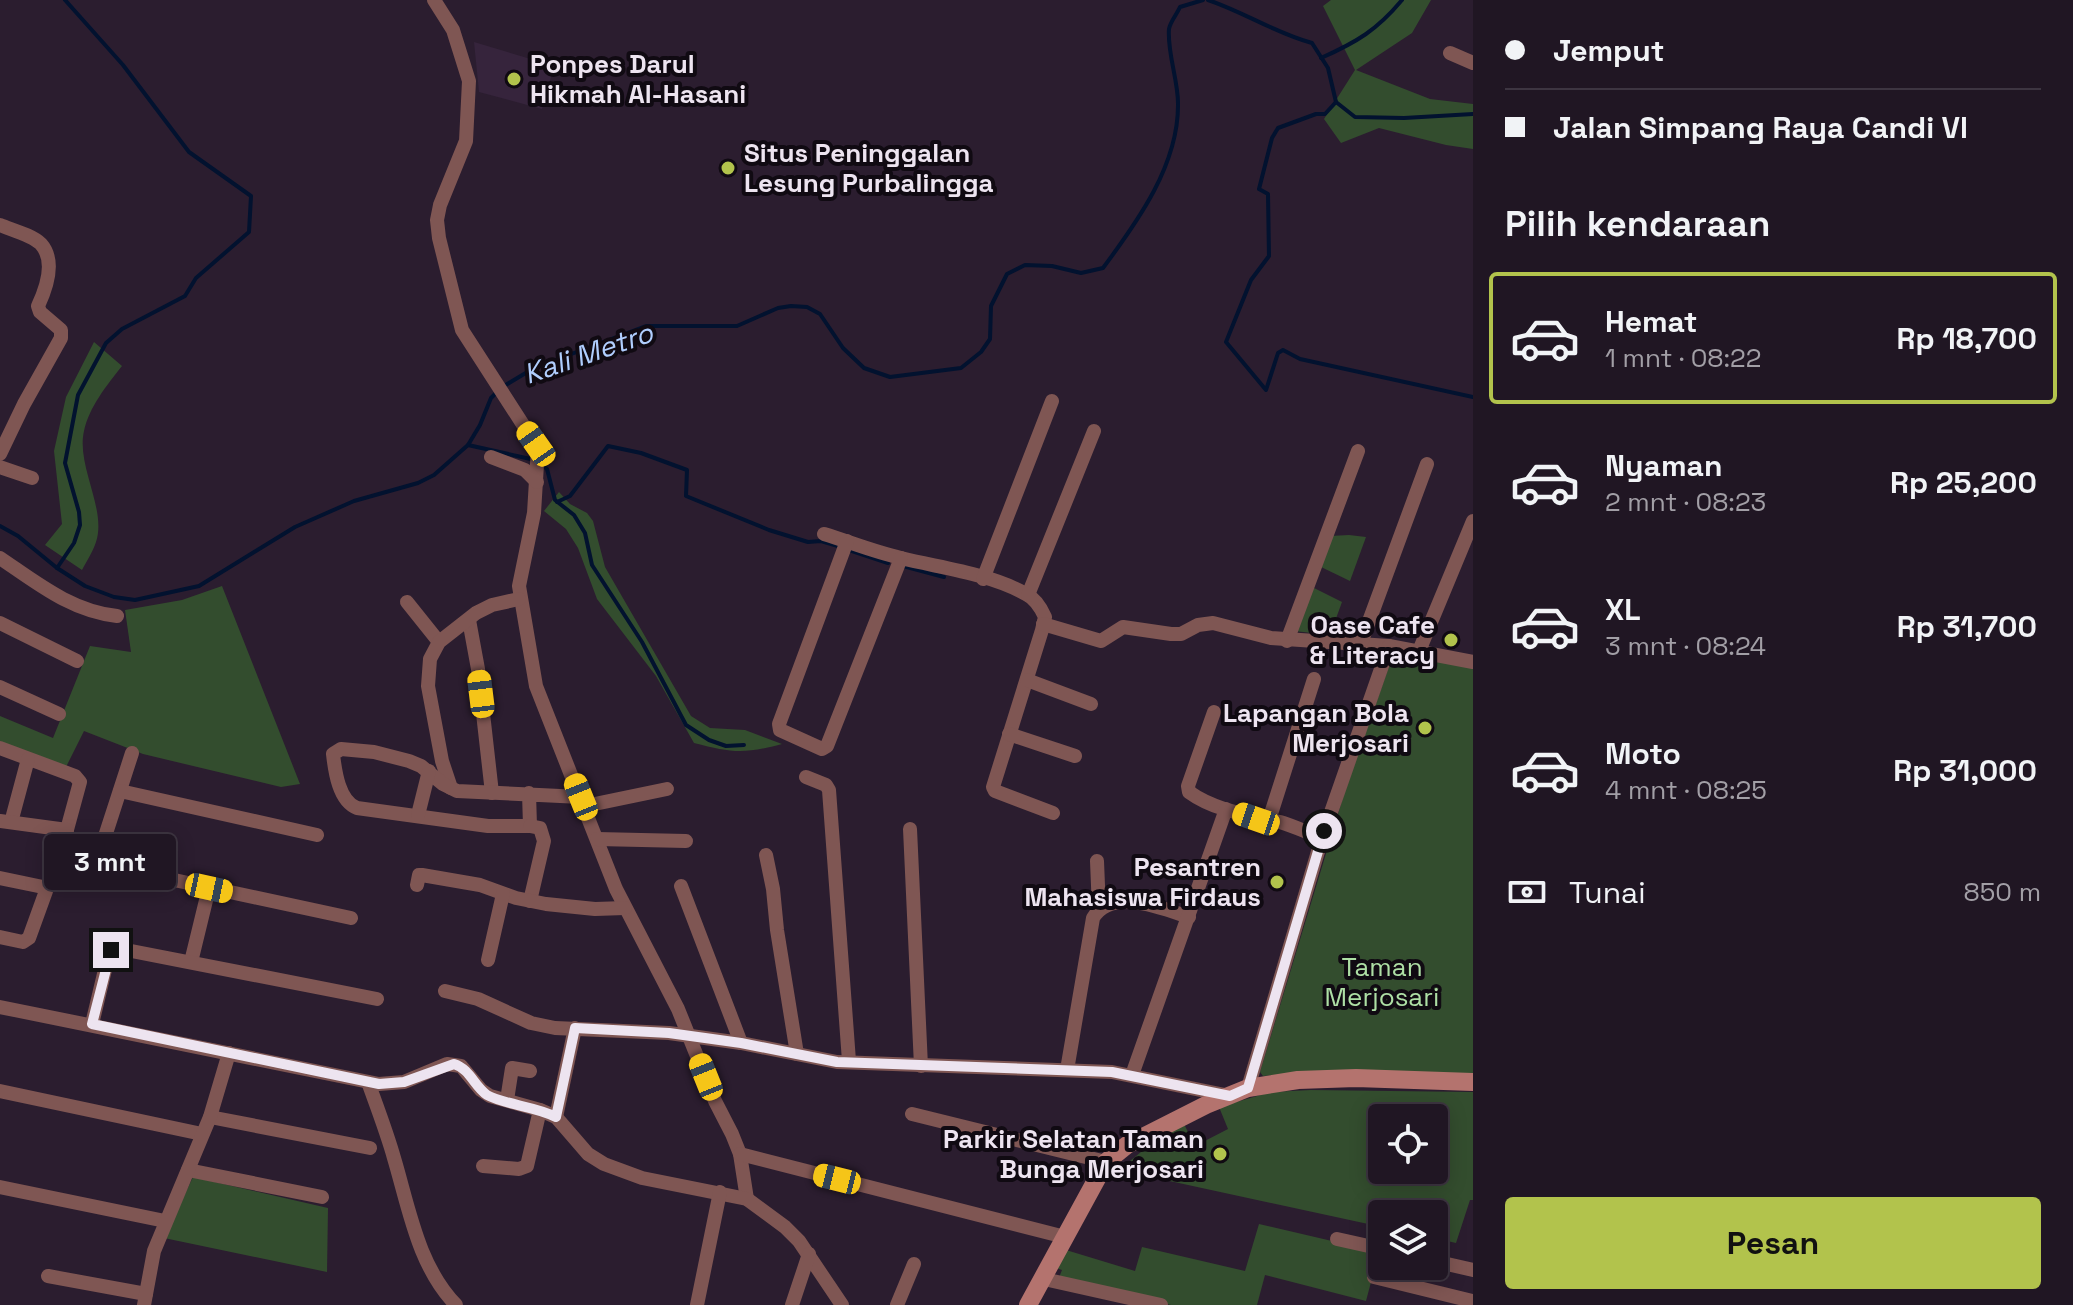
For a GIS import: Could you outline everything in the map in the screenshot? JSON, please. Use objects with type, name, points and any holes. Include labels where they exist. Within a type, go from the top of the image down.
[{"type":"main road","points":[[1028,1305],[1106,1162],[1127,1145],[1248,1088],[1318,1078],[1473,1082]]},
{"type":"street","points":[[434,0],[453,30],[469,81],[466,141],[440,205],[437,220],[439,238],[462,330],[538,451],[533,521],[521,571],[519,599],[536,686],[625,908],[689,1036],[740,1154],[747,1199]]},
{"type":"street","points":[[1450,53],[1473,63]]},
{"type":"street","points":[[0,225],[40,243],[46,253],[47,286],[38,306],[40,312],[61,330],[61,338],[0,454]]},
{"type":"street","points":[[983,579],[1052,401]]},
{"type":"street","points":[[1028,595],[1094,431]]},
{"type":"street","points":[[1287,641],[1358,451]]},
{"type":"street","points":[[491,457],[537,478]]},
{"type":"street","points":[[1361,643],[1427,464]]},
{"type":"street","points":[[0,467],[32,478]]},
{"type":"street","points":[[1419,651],[1473,521]]},
{"type":"street","points":[[824,534],[983,579],[1028,595],[1045,617],[993,789],[1053,813]]},
{"type":"street","points":[[847,541],[779,724],[780,730],[822,749],[827,746],[901,558]]},
{"type":"street","points":[[0,558],[78,607],[96,614],[117,616]]},
{"type":"street","points":[[451,789],[442,761],[427,671],[439,642],[492,605],[519,599]]},
{"type":"street","points":[[407,602],[439,642]]},
{"type":"street","points":[[469,620],[478,669],[492,793]]},
{"type":"street","points":[[0,623],[77,661]]},
{"type":"street","points":[[1043,624],[1097,641],[1123,627],[1171,634],[1213,623],[1287,641],[1361,643],[1388,651],[1419,651],[1472,658]]},
{"type":"street","points":[[1248,1088],[1322,838],[1388,651]]},
{"type":"street","points":[[1269,820],[1314,679]]},
{"type":"street","points":[[1027,680],[1091,704]]},
{"type":"street","points":[[0,687],[59,714]]},
{"type":"street","points":[[1214,712],[1188,786],[1189,792],[1226,809],[1256,819],[1282,822],[1322,838]]},
{"type":"street","points":[[1009,734],[1075,756]]},
{"type":"street","points":[[0,748],[75,776],[80,782],[59,859]]},
{"type":"street","points":[[530,901],[544,841],[540,828],[488,826],[350,805],[340,787],[333,754],[341,749],[374,752],[409,761],[429,771],[451,789],[529,793],[583,801],[667,789]]},
{"type":"street","points":[[132,753],[98,858],[100,864],[351,918]]},
{"type":"street","points":[[28,759],[6,818],[67,830]]},
{"type":"street","points":[[418,815],[429,771]]},
{"type":"street","points":[[806,777],[826,785],[829,790],[849,1061]]},
{"type":"street","points":[[120,791],[317,835]]},
{"type":"street","points":[[529,793],[530,826]]},
{"type":"street","points":[[1132,1075],[1226,809]]},
{"type":"street","points":[[910,829],[921,1066]]},
{"type":"street","points":[[597,839],[686,841]]},
{"type":"street","points":[[766,855],[797,1054]]},
{"type":"street","points":[[1097,861],[1099,910]]},
{"type":"street","points":[[417,885],[419,875],[422,875],[480,885],[530,901],[595,909],[625,908]]},
{"type":"street","points":[[0,878],[43,887],[46,891],[29,938],[23,942],[0,937]]},
{"type":"street","points":[[681,886],[741,1043]]},
{"type":"street","points":[[191,962],[209,888]]},
{"type":"street","points":[[488,960],[503,894]]},
{"type":"street","points":[[1067,1070],[1093,918],[1099,910],[1106,904],[1141,904],[1189,917]]},
{"type":"street","points":[[92,1024],[109,953],[113,948],[121,947],[377,999]]},
{"type":"street","points":[[445,991],[478,999],[541,1026],[630,1029],[849,1061],[1132,1075],[1230,1096]]},
{"type":"street","points":[[0,1007],[368,1082],[393,1084],[454,1064],[461,1066],[490,1096],[556,1117],[580,1146],[604,1164],[662,1183],[747,1199],[785,1227],[809,1254],[842,1305]]},
{"type":"street","points":[[556,1117],[575,1028]]},
{"type":"street","points":[[48,1276],[145,1300],[154,1251],[188,1170],[196,1133],[210,1117],[229,1053]]},
{"type":"street","points":[[507,1100],[512,1068],[530,1071]]},
{"type":"street","points":[[368,1082],[394,1155],[411,1221],[433,1270],[456,1305]]},
{"type":"street","points":[[0,1091],[196,1133]]},
{"type":"street","points":[[483,1166],[519,1169],[527,1166],[540,1110]]},
{"type":"street","points":[[912,1114],[1106,1162]]},
{"type":"street","points":[[210,1117],[370,1148]]},
{"type":"street","points":[[740,1154],[1065,1237]]},
{"type":"street","points":[[188,1170],[322,1197]]},
{"type":"street","points":[[0,1187],[165,1221]]},
{"type":"street","points":[[697,1305],[720,1192]]},
{"type":"street","points":[[1337,1239],[1368,1246]]},
{"type":"street","points":[[793,1301],[809,1254]]},
{"type":"street","points":[[897,1305],[914,1264]]},
{"type":"street","points":[[1448,1264],[1473,1270]]},
{"type":"street","points":[[793,1301],[824,1278]]},
{"type":"street","points":[[1044,1279],[1161,1305]]},
{"type":"street","points":[[1386,1280],[1472,1302]]},
{"type":"shaded area","name":"Ponpes Darul Hikmah Al-Hasani","points":[[474,42],[554,66],[542,109],[479,92]]},
{"type":"green space","points":[[1331,0],[1431,0],[1412,33],[1356,70],[1430,99],[1473,104],[1473,149],[1379,128],[1341,143],[1324,119],[1355,70],[1323,6]]},
{"type":"green space","points":[[94,342],[122,366],[94,405],[84,431],[84,458],[98,516],[98,529],[95,545],[82,570],[45,545],[62,524],[54,451],[66,397]]},
{"type":"green space","points":[[559,492],[593,521],[605,567],[691,716],[710,728],[745,730],[782,744],[738,751],[694,743],[656,676],[597,599],[578,548],[566,529],[544,511]]},
{"type":"green space","points":[[1330,536],[1366,537],[1350,581],[1319,566]]},
{"type":"green space","points":[[222,586],[300,784],[281,787],[143,754],[84,731],[66,767],[0,742],[0,716],[53,738],[90,646],[131,652],[125,610],[182,600]]},
{"type":"green space","points":[[1310,586],[1342,602],[1330,635],[1294,631]]},
{"type":"green space","name":"Taman Merjosari","points":[[1394,652],[1473,667],[1473,1077],[1315,1072],[1263,1076],[1260,1072],[1344,794]]},
{"type":"green space","points":[[1271,1092],[1473,1092],[1473,1200],[1470,1200],[1456,1243],[1448,1241],[1448,1200],[1368,1200],[1368,1224],[1119,1170],[1158,1138],[1184,1124],[1195,1146],[1228,1129],[1219,1107]]},
{"type":"green space","points":[[193,1177],[328,1208],[327,1272],[164,1238]]},
{"type":"green space","points":[[1259,1224],[1368,1249],[1368,1280],[1372,1280],[1366,1301],[1265,1275],[1257,1305],[1171,1305],[1058,1280],[1062,1270],[1056,1268],[1066,1250],[1135,1271],[1142,1247],[1245,1271]]},
{"type":"waterway","points":[[57,568],[74,543],[80,525],[65,463],[78,395],[106,343],[122,329],[185,296],[196,278],[249,232],[251,196],[189,152],[123,65],[65,0]]},
{"type":"waterway","name":"Kali Metro","points":[[504,386],[534,368],[646,326],[737,326],[778,308],[791,306],[807,307],[820,314],[843,348],[864,368],[890,377],[961,368],[981,352],[990,339],[991,306],[1007,274],[1025,265],[1052,266],[1081,273],[1103,268],[1130,231],[1154,191],[1172,148],[1178,94],[1170,47],[1170,26],[1180,7],[1203,0]]},
{"type":"waterway","name":"Kali Metro","points":[[1208,0],[1312,43],[1328,68],[1336,102],[1355,117],[1473,114]]},
{"type":"waterway","points":[[1321,58],[1366,34],[1402,0]]},
{"type":"waterway","points":[[1336,102],[1325,114],[1316,114],[1278,128],[1272,138],[1259,189],[1268,194],[1269,256],[1251,280],[1226,342],[1266,390],[1278,353],[1283,350],[1300,359],[1473,397]]},
{"type":"waterway","name":"Kali Metro","points":[[0,526],[85,586],[114,597],[135,600],[199,586],[295,527],[354,501],[418,483],[434,475],[468,445],[497,392]]},
{"type":"waterway","points":[[468,445],[535,460]]},
{"type":"waterway","points":[[557,502],[570,496],[608,446],[641,453],[687,470],[686,496],[769,530],[808,542],[821,541],[838,546]]},
{"type":"waterway","points":[[542,465],[547,469],[555,500],[574,515],[585,533],[592,565],[642,642],[686,725],[709,740],[726,746],[744,745]]},
{"type":"waterway","points":[[849,550],[888,563]]},
{"type":"waterway","points":[[903,566],[944,577]]},
{"type":"place","name":"Ponpes Darul Hikmah Al-Hasani","points":[[514,79]]},
{"type":"place","name":"Situs Peninggalan Lesung Purbalingga","points":[[728,168]]},
{"type":"place","name":"Oase Cafe & Literacy","points":[[1451,640]]},
{"type":"place","name":"Lapangan Bola Merjosari","points":[[1425,728]]},
{"type":"place","name":"Pesantren Mahasiswa Firdaus","points":[[1277,882]]},
{"type":"place","name":"Parkir Selatan Taman Bunga Merjosari","points":[[1220,1154]]},
{"type":"route","points":[[111,950],[92,1024],[379,1084],[404,1082],[454,1064],[461,1066],[490,1096],[556,1117],[575,1028],[669,1033],[837,1062],[1112,1072],[1230,1096],[1248,1088],[1324,831]]}]
